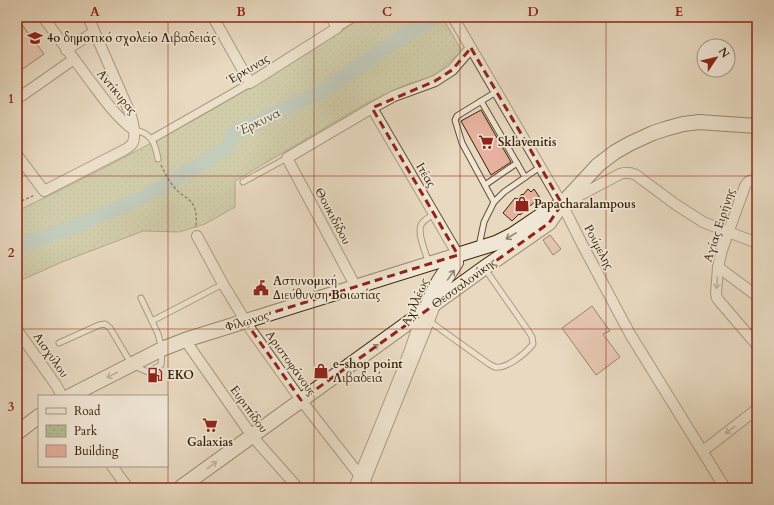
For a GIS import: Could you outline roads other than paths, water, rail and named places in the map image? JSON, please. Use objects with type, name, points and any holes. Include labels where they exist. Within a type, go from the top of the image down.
[{"type":"main road","name":"Θεσσαλονίκης","points":[[180,488],[301,400],[426,317],[436,303],[549,223],[562,204],[598,165],[615,152],[631,143],[665,129],[683,124],[700,122],[757,126]]},
{"type":"main road","name":"Φίλωνος","points":[[72,395],[185,340],[504,240],[543,214],[562,204]]},
{"type":"main road","points":[[17,433],[38,417]]},
{"type":"street","name":"Αντίκυρας","points":[[17,155],[44,191],[126,149],[132,145],[134,138],[134,130],[112,109],[66,50],[43,17]]},
{"type":"street","points":[[88,17],[130,113],[134,130]]},
{"type":"street","points":[[213,17],[250,83]]},
{"type":"street","points":[[331,17],[337,28]]},
{"type":"street","name":"Έρκυνας","points":[[152,139],[250,83],[355,17]]},
{"type":"street","name":"Ρούμελης","points":[[453,17],[562,204],[586,253],[630,334],[724,488]]},
{"type":"street","points":[[66,50],[94,32]]},
{"type":"street","points":[[287,158],[394,96],[435,81],[452,70],[471,48]]},
{"type":"street","points":[[17,98],[74,59]]},
{"type":"street","name":"Ιτέας","points":[[372,108],[458,255]]},
{"type":"street","name":"Θουκιδίδου","points":[[287,158],[356,287]]},
{"type":"street","points":[[562,204],[620,174],[630,172],[703,222],[757,243]]},
{"type":"street","name":"Αγίας Ειρήνης","points":[[757,181],[752,179],[746,183],[722,250],[718,267],[716,294],[717,298],[757,345]]},
{"type":"street","name":"Αριστοφάνους","points":[[197,236],[245,321],[301,400],[364,483]]},
{"type":"street","name":"Αχιλλέως","points":[[436,303],[444,285],[458,263],[458,255]]},
{"type":"street","name":"Αχιλλέως","points":[[354,488],[364,483],[408,355],[426,317],[436,283],[451,261],[458,255]]},
{"type":"street","points":[[718,267],[757,296]]},
{"type":"street","name":"Αισχύλου","points":[[17,330],[56,385],[61,395]]},
{"type":"street","name":"Ευριπίδου","points":[[185,340],[252,436],[295,487]]},
{"type":"street","name":"Αισχύλου","points":[[17,342],[52,388],[60,395]]},
{"type":"street","points":[[702,451],[757,409]]},
{"type":"street","points":[[113,467],[128,488]]},
{"type":"lane","points":[[494,202],[462,142],[455,120],[457,116],[496,92]]},
{"type":"lane","points":[[481,101],[525,177]]},
{"type":"lane","points":[[134,130],[142,132],[152,139],[158,159]]},
{"type":"lane","points":[[243,182],[287,158]]},
{"type":"lane","points":[[485,185],[517,163]]},
{"type":"lane","points":[[479,248],[484,222],[494,202],[504,192],[540,167]]},
{"type":"lane","points":[[429,264],[420,233],[423,222],[434,214]]},
{"type":"lane","points":[[426,317],[489,364],[496,367],[503,367],[509,364],[528,350],[533,344],[529,332],[484,268]]},
{"type":"lane","points":[[152,321],[223,284]]},
{"type":"lane","points":[[141,298],[158,334],[162,350]]},
{"type":"lane","points":[[59,343],[99,325],[105,324],[110,328],[132,365]]},
{"type":"waterway","name":"Έρκυνα","points":[[17,243],[36,240],[73,227],[139,199],[213,157],[227,147],[233,134],[317,94],[433,17]]},
{"type":"place","name":"4ο δημοτικό σχολείο Λιβαδειάς","points":[[35,38]]},
{"type":"place","name":"Sklavenitis","points":[[486,142]]},
{"type":"place","name":"Papacharalampous","points":[[522,204]]},
{"type":"place","name":"Αστυνομική Διεύθυνση Βοιωτίας","points":[[261,288]]},
{"type":"place","name":"e-shop point Λιβαδειά","points":[[321,371]]},
{"type":"place","name":"EKO","points":[[155,375]]},
{"type":"place","name":"Galaxias","points":[[210,425]]}]
